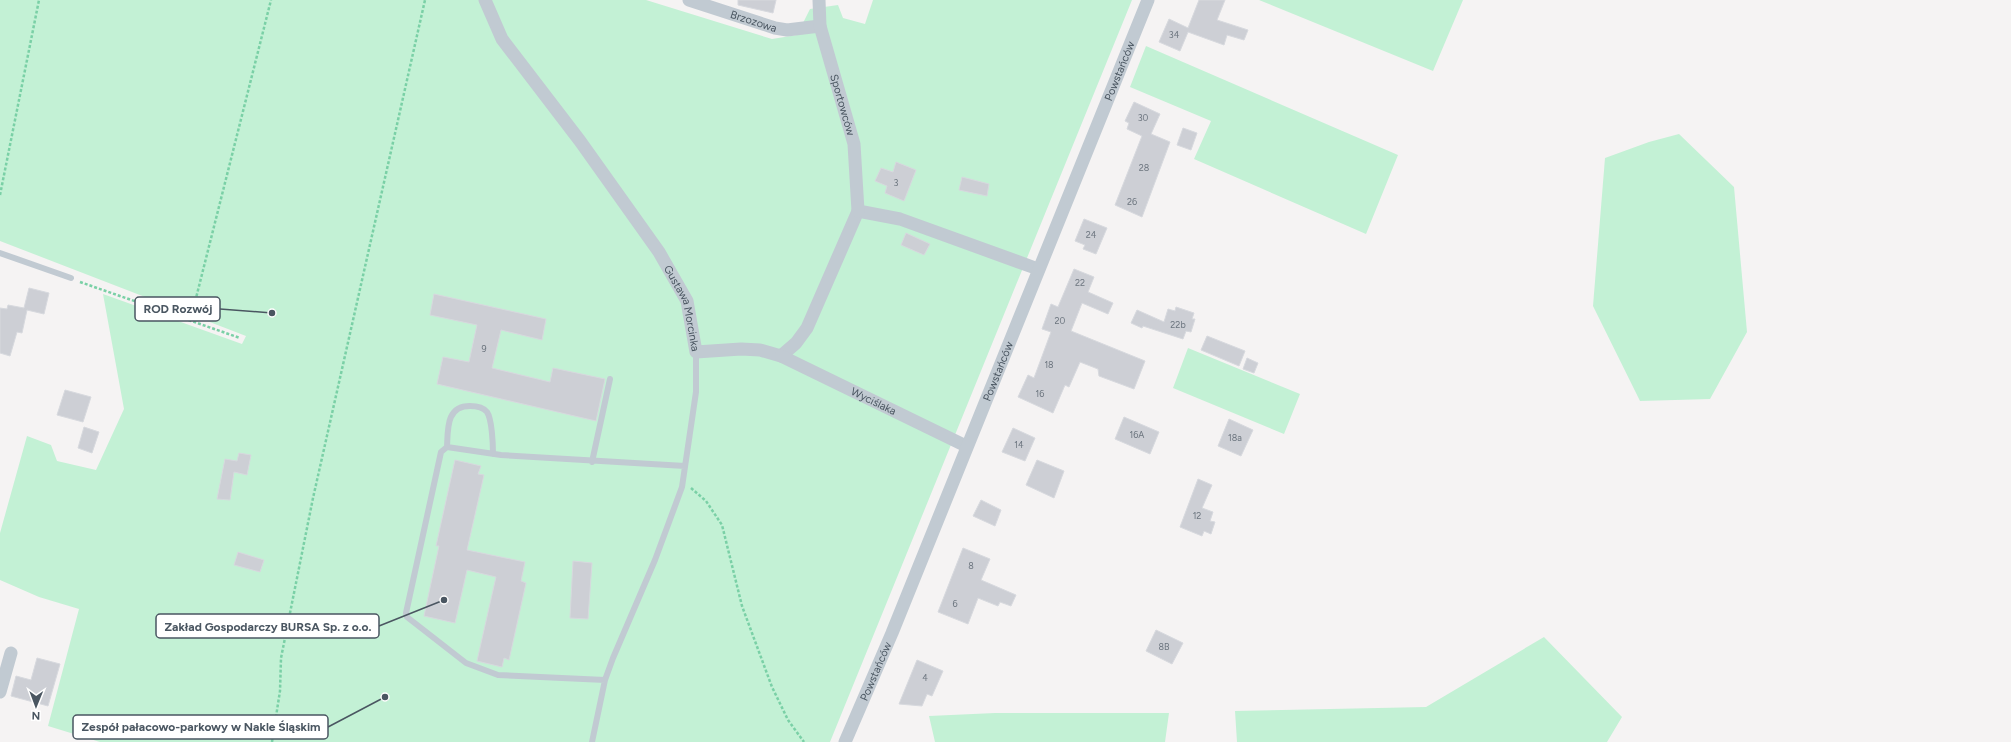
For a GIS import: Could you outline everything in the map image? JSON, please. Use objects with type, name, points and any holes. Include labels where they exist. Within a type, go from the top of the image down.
[{"type":"street","name":"Gustawa Morcinka","points":[[485,0],[502,39],[580,141],[659,252],[687,301],[696,352],[741,349],[760,350],[781,356]]},
{"type":"street","name":"Brzozowa","points":[[689,0],[775,28],[787,30],[820,26]]},
{"type":"street","name":"Sportowców","points":[[819,0],[820,26],[854,144],[858,210]]},
{"type":"street","name":"Powstańców","points":[[845,742],[892,633],[966,446],[1148,0]]},
{"type":"street","points":[[781,356],[796,343],[807,328],[858,210],[900,218],[1038,269]]},
{"type":"street","name":"Wyciślaka","points":[[781,356],[966,446]]},
{"type":"street","points":[[0,692],[11,653]]},
{"type":"lane","points":[[0,253],[70,278]]},
{"type":"lane","points":[[592,742],[606,680],[677,506],[683,480],[696,392],[696,352]]},
{"type":"lane","points":[[592,462],[610,379]]},
{"type":"lane","points":[[493,454],[487,412],[481,407],[475,406],[460,406],[454,410],[451,416],[447,447],[441,452],[436,474],[406,613],[407,617],[466,663],[486,672],[522,676],[606,680]]},
{"type":"lane","points":[[447,447],[493,454],[592,462],[685,466]]},
{"type":"path","points":[[0,194],[39,0]]},
{"type":"path","points":[[194,306],[271,0]]},
{"type":"path","points":[[272,742],[280,692],[281,658],[313,498],[425,0]]},
{"type":"path","points":[[70,278],[240,338]]},
{"type":"path","points":[[683,480],[706,501],[722,526],[742,606],[769,680],[788,720],[804,742]]},
{"type":"green space","points":[[0,0],[646,0],[772,39],[797,35],[810,9],[838,5],[843,18],[865,24],[873,0],[1132,0],[830,742],[100,742],[48,726],[79,609],[39,597],[0,580],[0,533],[27,436],[51,445],[57,461],[96,470],[124,409],[103,294],[242,344],[246,336],[0,241]]},
{"type":"green space","points":[[1259,0],[1463,0],[1433,71]]},
{"type":"green space","points":[[1146,46],[1398,155],[1366,234],[1194,159],[1211,121],[1130,87]]},
{"type":"green space","points":[[1679,134],[1734,187],[1747,332],[1710,399],[1640,401],[1593,306],[1605,158],[1649,142]]},
{"type":"green space","points":[[1188,348],[1300,394],[1284,434],[1173,388]]},
{"type":"green space","points":[[1544,637],[1622,717],[1607,742],[1237,742],[1235,711],[1426,707]]},
{"type":"green space","points":[[995,713],[1169,713],[1165,742],[935,742],[929,716]]},
{"type":"building","points":[[738,0],[776,0],[773,13],[738,5]]},
{"type":"building","points":[[1199,0],[1225,0],[1217,20],[1248,30],[1244,40],[1227,35],[1224,45],[1188,32],[1180,51],[1159,42],[1169,19],[1188,28]]},
{"type":"building","points":[[1134,102],[1160,114],[1151,134],[1170,142],[1142,217],[1115,205],[1142,136],[1127,129],[1129,123],[1125,121]]},
{"type":"building","points":[[1183,128],[1197,133],[1191,150],[1177,145]]},
{"type":"building","points":[[896,162],[916,170],[904,201],[885,193],[887,186],[875,181],[881,168],[893,172]]},
{"type":"building","points":[[962,177],[989,184],[987,196],[959,190]]},
{"type":"building","points":[[1084,219],[1107,228],[1096,254],[1083,249],[1085,245],[1075,241]]},
{"type":"building","points":[[906,233],[930,244],[924,255],[901,245]]},
{"type":"building","points":[[1074,269],[1094,277],[1088,292],[1113,303],[1108,314],[1082,303],[1071,331],[1145,361],[1134,389],[1099,376],[1098,369],[1080,362],[1069,387],[1065,385],[1053,413],[1018,397],[1028,375],[1034,378],[1051,332],[1042,329],[1051,304],[1058,307]]},
{"type":"building","points":[[29,288],[49,293],[44,314],[27,310],[22,333],[17,332],[10,356],[0,353],[0,308],[7,309],[8,305],[24,308]]},
{"type":"building","points":[[434,294],[546,319],[542,340],[501,330],[492,368],[550,382],[553,368],[605,379],[596,421],[437,384],[443,357],[469,362],[477,325],[430,315]]},
{"type":"building","points":[[1176,307],[1194,313],[1192,319],[1195,319],[1191,332],[1186,331],[1183,339],[1143,326],[1142,328],[1131,323],[1137,310],[1164,322],[1168,309],[1175,311]]},
{"type":"building","points":[[1207,336],[1245,351],[1239,366],[1201,350]]},
{"type":"building","points":[[1247,358],[1258,363],[1254,373],[1243,369]]},
{"type":"building","points":[[65,390],[91,397],[83,422],[57,415]]},
{"type":"building","points":[[1124,417],[1159,432],[1150,454],[1115,439]]},
{"type":"building","points":[[1229,419],[1253,430],[1241,456],[1218,446]]},
{"type":"building","points":[[84,427],[99,432],[92,453],[78,448]]},
{"type":"building","points":[[1013,428],[1035,438],[1025,461],[1002,452]]},
{"type":"building","points":[[239,453],[251,455],[247,475],[234,472],[230,500],[217,499],[225,459],[237,461]]},
{"type":"building","points":[[455,460],[481,466],[478,474],[484,475],[467,550],[525,562],[521,581],[526,583],[509,660],[504,658],[502,667],[477,661],[496,577],[467,570],[455,623],[424,616],[439,546],[436,546]]},
{"type":"building","points":[[1037,460],[1064,471],[1054,498],[1026,485]]},
{"type":"building","points":[[1198,479],[1212,485],[1202,508],[1213,512],[1210,521],[1215,522],[1211,534],[1204,531],[1202,536],[1180,527]]},
{"type":"building","points":[[981,500],[1001,510],[995,526],[973,516]]},
{"type":"building","points":[[963,548],[990,559],[981,580],[1016,595],[1011,606],[1000,602],[998,606],[978,598],[968,624],[938,612]]},
{"type":"building","points":[[238,552],[264,560],[260,572],[234,565]]},
{"type":"building","points":[[573,561],[592,563],[588,619],[570,618]]},
{"type":"building","points":[[1156,630],[1183,643],[1172,664],[1146,651]]},
{"type":"building","points":[[37,658],[60,664],[48,706],[11,696],[16,676],[31,680]]},
{"type":"building","points":[[917,660],[943,671],[932,696],[927,694],[922,706],[899,704]]},
{"type":"place","name":"ROD Rozwój","points":[[272,313]]},
{"type":"place","name":"Zakład Gospodarczy BURSA Sp. z o.o.","points":[[444,600]]},
{"type":"place","name":"Zespół pałacowo-parkowy w Nakle Śląskim","points":[[385,697]]}]
